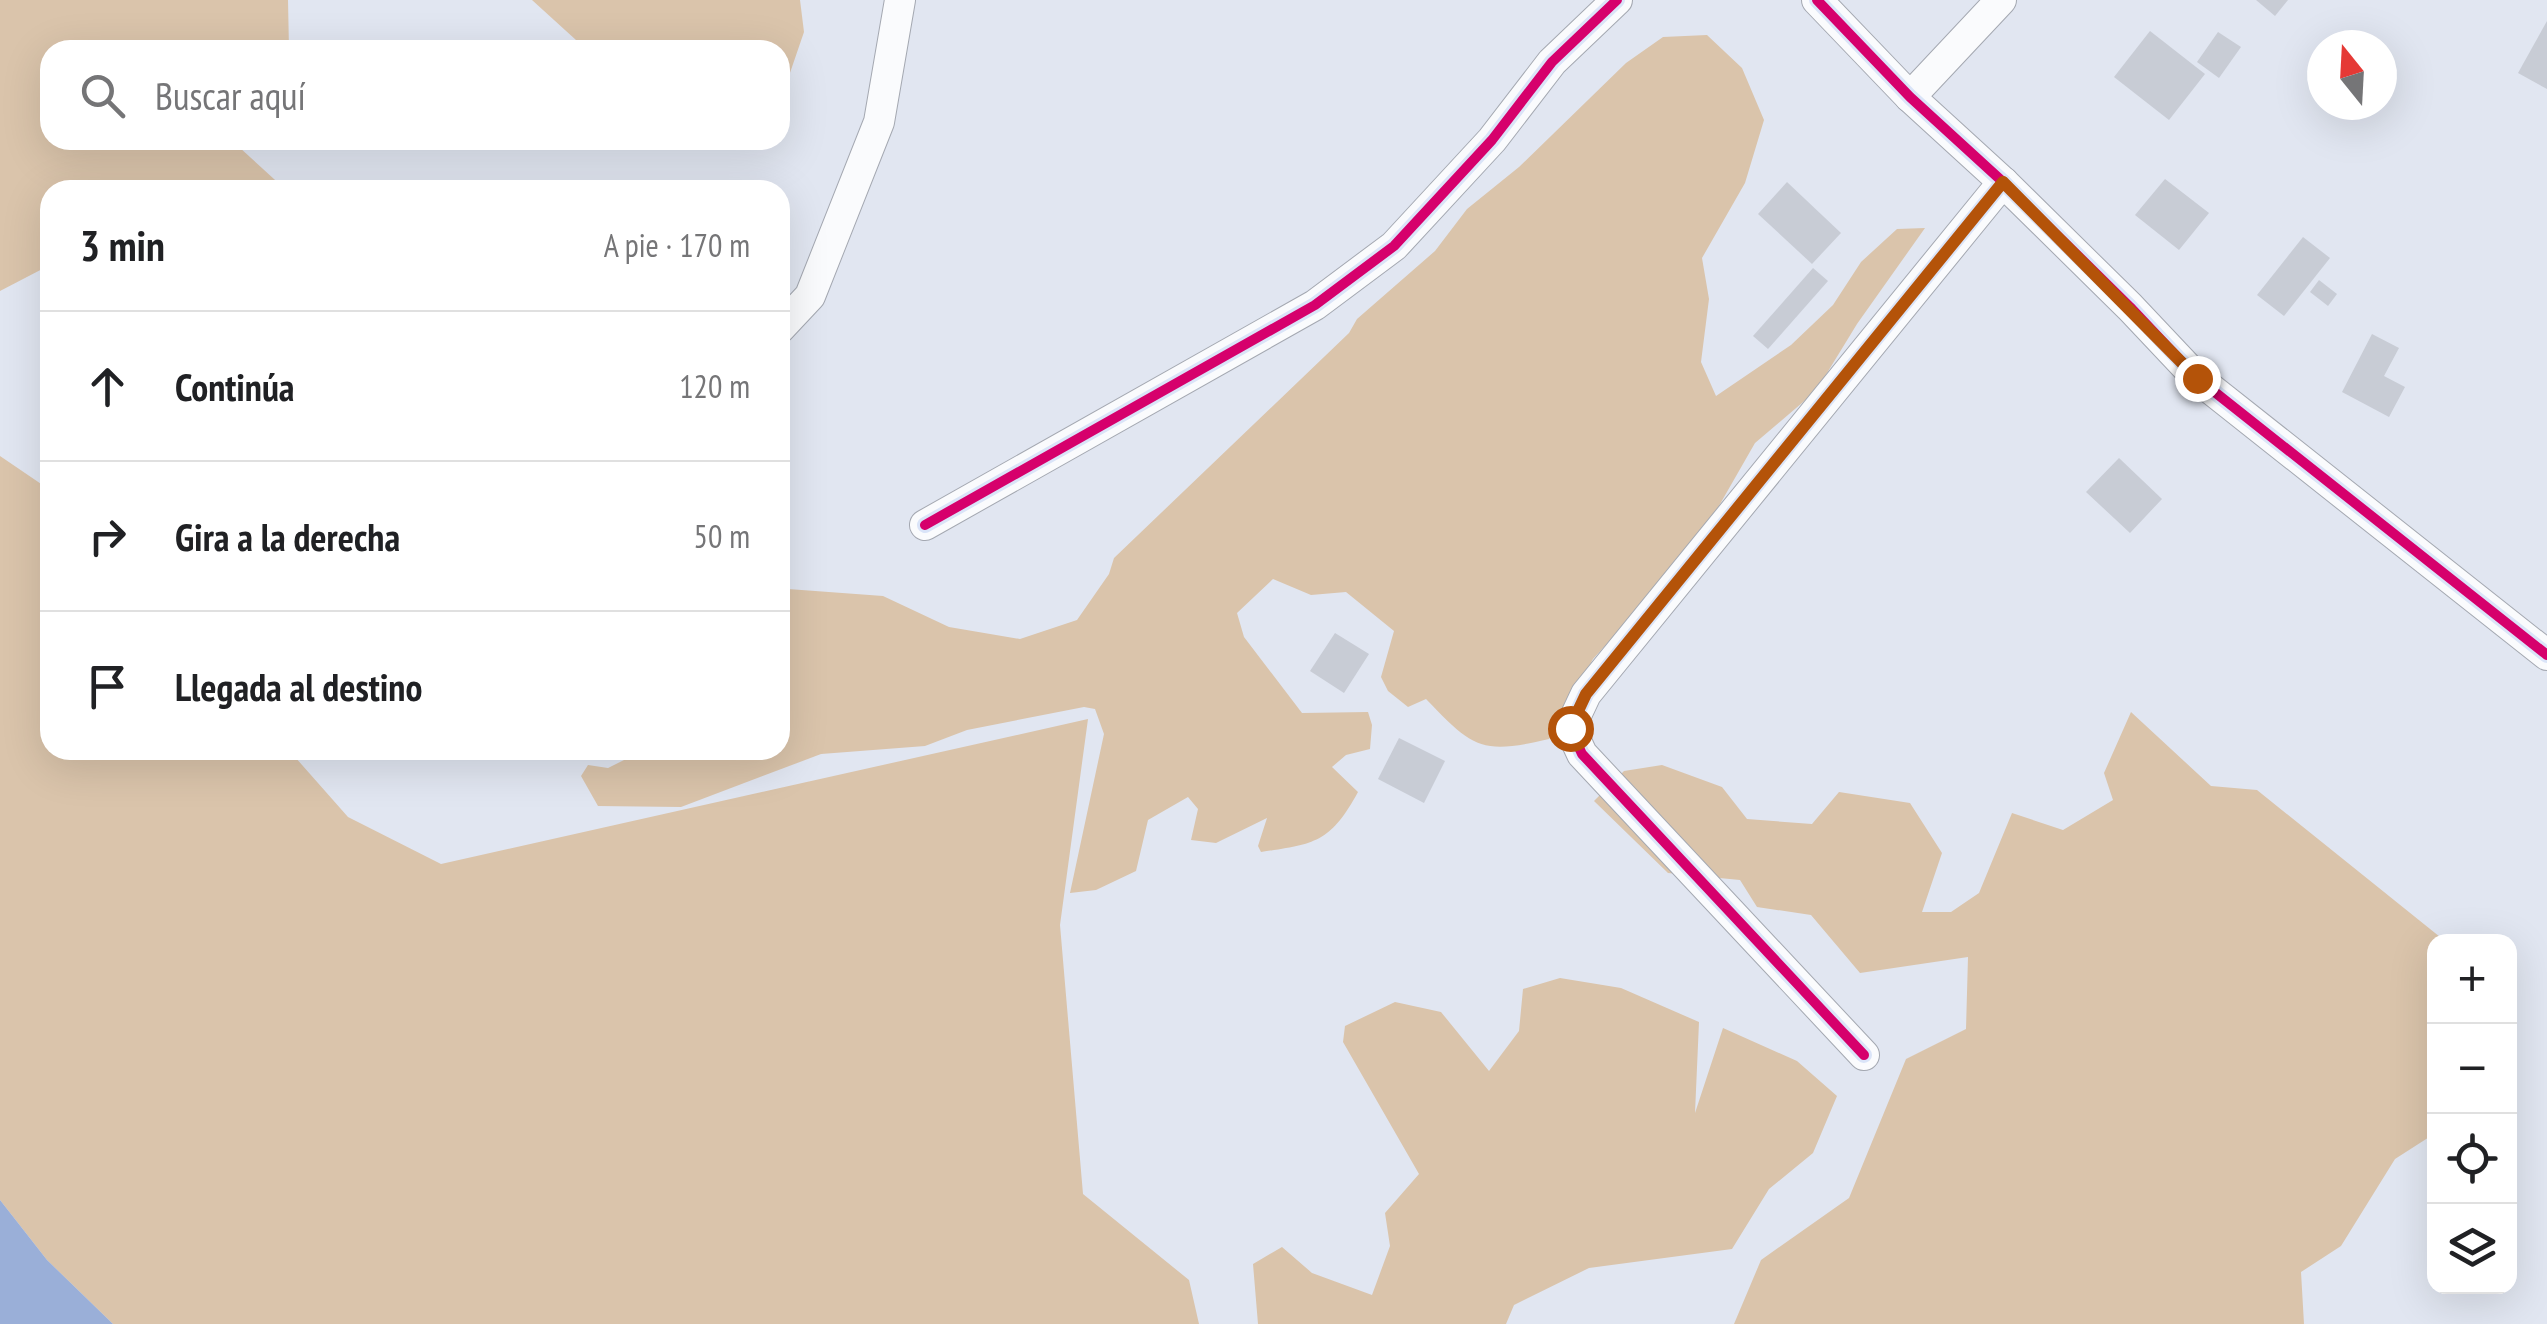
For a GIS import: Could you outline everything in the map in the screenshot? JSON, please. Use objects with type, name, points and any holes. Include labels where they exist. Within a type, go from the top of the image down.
[{"type":"street","points":[[790,317],[810,296],[878,122],[900,0]]},
{"type":"street","points":[[925,525],[1315,305],[1394,246],[1492,140],[1552,62],[1617,0]]},
{"type":"street","points":[[1817,0],[1910,97],[2003,182],[2197,378],[2547,655]]},
{"type":"street","points":[[1910,97],[2001,0]]},
{"type":"street","points":[[1864,1056],[1582,754],[1570,728],[1586,694],[2003,182]]},
{"type":"shaded area","points":[[0,0],[288,0],[289,40],[40,40],[40,150],[242,150],[275,180],[40,180],[40,270],[0,291]]},
{"type":"shaded area","points":[[532,0],[800,0],[804,32],[790,73],[790,40],[576,40]]},
{"type":"shaded area","points":[[1707,35],[1742,68],[1764,120],[1745,183],[1702,258],[1709,299],[1701,362],[1716,396],[1791,345],[1833,305],[1861,262],[1897,229],[1925,228],[1857,324],[1816,391],[1755,443],[1696,546],[1593,659],[1549,739],[1493,746],[1455,728],[1426,699],[1408,707],[1388,691],[1381,677],[1394,631],[1346,592],[1311,595],[1273,579],[1237,613],[1244,637],[1302,713],[1368,712],[1372,725],[1370,749],[1346,755],[1332,767],[1358,792],[1339,822],[1308,843],[1261,852],[1258,846],[1267,818],[1216,843],[1191,840],[1198,809],[1188,797],[1148,820],[1136,871],[1096,890],[1070,893],[1104,734],[1095,709],[1084,707],[967,730],[925,746],[821,754],[681,807],[598,806],[581,776],[588,765],[608,768],[624,760],[790,760],[790,589],[883,596],[949,627],[1020,639],[1077,620],[1109,574],[1114,558],[1349,333],[1357,319],[1435,251],[1467,209],[1519,167],[1626,63],[1663,37]]},
{"type":"shaded area","points":[[0,456],[40,483],[40,760],[298,760],[348,817],[441,864],[1088,719],[1060,925],[1083,1194],[1189,1280],[1199,1324],[113,1324],[47,1260],[0,1200]]},
{"type":"shaded area","points":[[2131,712],[2211,786],[2257,790],[2436,934],[2427,934],[2427,1138],[2395,1159],[2341,1246],[2301,1272],[2304,1324],[1734,1324],[1761,1260],[1849,1198],[1906,1059],[1966,1029],[1968,957],[1860,973],[1811,915],[1757,907],[1740,880],[1668,873],[1594,801],[1624,771],[1662,765],[1722,787],[1747,819],[1812,824],[1839,792],[1910,803],[1942,853],[1922,912],[1951,912],[1979,893],[2012,813],[2063,830],[2113,800],[2104,773]]},
{"type":"shaded area","points":[[1560,978],[1621,988],[1699,1022],[1695,1113],[1723,1028],[1797,1061],[1837,1096],[1813,1153],[1769,1189],[1732,1249],[1589,1268],[1514,1305],[1506,1324],[1258,1324],[1253,1264],[1282,1247],[1312,1273],[1372,1295],[1390,1246],[1385,1213],[1419,1174],[1343,1042],[1345,1026],[1395,1002],[1441,1012],[1489,1071],[1519,1031],[1523,989]]},
{"type":"water","points":[[0,1200],[47,1260],[113,1324],[0,1324]]},
{"type":"building","points":[[2256,0],[2288,0],[2275,16]]},
{"type":"building","points":[[2547,21],[2547,89],[2518,73]]},
{"type":"building","points":[[2150,31],[2205,74],[2169,120],[2114,77]]},
{"type":"building","points":[[2218,32],[2241,47],[2219,78],[2197,62]]},
{"type":"building","points":[[2165,179],[2209,213],[2179,250],[2135,215]]},
{"type":"building","points":[[1787,182],[1841,233],[1812,264],[1758,214]]},
{"type":"building","points":[[2303,237],[2330,258],[2284,316],[2257,295]]},
{"type":"building","points":[[1813,268],[1828,281],[1768,349],[1753,336]]},
{"type":"building","points":[[2319,280],[2337,294],[2328,306],[2310,292]]},
{"type":"building","points":[[2372,334],[2399,348],[2384,376],[2405,387],[2389,417],[2342,392]]},
{"type":"building","points":[[2119,458],[2162,499],[2130,533],[2086,492]]},
{"type":"building","points":[[1335,633],[1369,654],[1344,693],[1310,671]]},
{"type":"building","points":[[1399,738],[1445,761],[1424,803],[1378,779]]},
{"type":"cycle path","points":[[925,525],[1315,305],[1394,246],[1492,140],[1552,62],[1617,0]]},
{"type":"cycle path","points":[[1817,0],[1910,97],[2003,182],[2197,378],[2547,655]]},
{"type":"cycle path","points":[[1864,1055],[1582,754],[1570,728],[1586,694],[2003,182]]},
{"type":"route","points":[[1570,728],[1586,694],[2003,182],[2197,378]]}]
